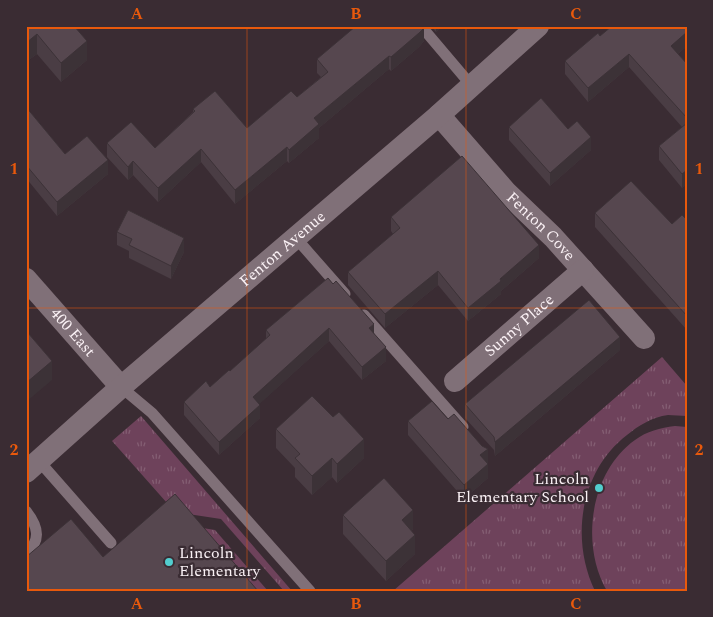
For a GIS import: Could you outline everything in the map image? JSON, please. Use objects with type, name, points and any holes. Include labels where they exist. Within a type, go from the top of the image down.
[{"type":"street","name":"Fenton Avenue","points":[[33,466],[121,387],[439,115],[538,26]]},
{"type":"street","name":"Fenton Cove","points":[[439,115],[506,192],[553,237],[644,338]]},
{"type":"street","name":"Sunny Place","points":[[455,381],[583,270]]},
{"type":"street","name":"400 East","points":[[26,279],[121,387]]},
{"type":"lane","points":[[421,26],[471,85]]},
{"type":"lane","points":[[295,237],[468,434]]},
{"type":"lane","points":[[121,387],[152,413],[310,591]]},
{"type":"lane","points":[[33,466],[111,543]]},
{"type":"lane","points":[[26,511],[38,532],[36,541],[26,554]]},
{"type":"green space","points":[[662,357],[687,386],[687,416],[662,416],[641,425],[611,450],[599,467],[590,486],[584,507],[582,528],[583,550],[587,571],[595,591],[393,591]]},
{"type":"green space","points":[[141,416],[292,591],[284,591],[221,519],[175,512],[112,441]]},
{"type":"green space","points":[[675,426],[687,427],[687,591],[607,591],[599,573],[592,531],[594,510],[599,490],[608,471],[620,454],[635,440],[654,430]]},
{"type":"green space","points":[[184,525],[215,530],[268,591],[239,591]]},
{"type":"building","points":[[26,26],[74,26],[87,41],[61,63],[37,34],[26,43]]},
{"type":"building","points":[[356,26],[423,26],[424,28],[391,57],[389,56],[314,118],[319,124],[289,150],[287,147],[235,190],[201,149],[158,188],[133,161],[128,167],[107,143],[131,122],[155,148],[195,111],[193,109],[215,91],[247,128],[291,91],[297,97],[328,72],[317,59]]},
{"type":"building","points":[[612,26],[687,26],[687,32],[671,46],[687,64],[687,118],[629,54],[588,88],[565,61],[598,33],[600,36]]},
{"type":"building","points":[[541,98],[568,129],[577,121],[591,137],[550,173],[509,127]]},
{"type":"building","points":[[26,107],[65,154],[87,136],[108,160],[57,202],[26,165]]},
{"type":"building","points":[[687,123],[687,170],[682,174],[659,146]]},
{"type":"building","points":[[462,156],[539,245],[500,279],[501,281],[468,308],[438,271],[385,314],[348,272],[400,228],[391,217]]},
{"type":"building","points":[[631,181],[672,224],[682,215],[687,220],[687,316],[595,213]]},
{"type":"building","points":[[128,210],[184,238],[171,266],[129,245],[132,239],[117,232]]},
{"type":"building","points":[[328,278],[333,284],[336,281],[374,324],[369,328],[386,347],[362,367],[329,328],[253,397],[260,405],[219,442],[184,402],[206,381],[210,387],[230,371],[270,335],[266,330]]},
{"type":"building","points":[[589,300],[620,337],[495,442],[494,437],[465,404]]},
{"type":"building","points":[[28,333],[52,361],[26,383],[26,335]]},
{"type":"building","points":[[312,396],[333,417],[339,412],[364,439],[337,464],[332,458],[312,476],[295,458],[300,454],[276,429]]},
{"type":"building","points":[[432,401],[448,419],[454,414],[482,446],[488,449],[480,455],[488,464],[464,485],[408,421]]},
{"type":"building","points":[[384,478],[413,510],[402,520],[415,535],[386,561],[343,515]]},
{"type":"building","points":[[175,494],[258,591],[26,591],[26,557],[71,519],[103,557]]},
{"type":"place","name":"Lincoln Elementary School","points":[[599,488]]},
{"type":"place","name":"Lincoln Elementary","points":[[169,562]]}]
